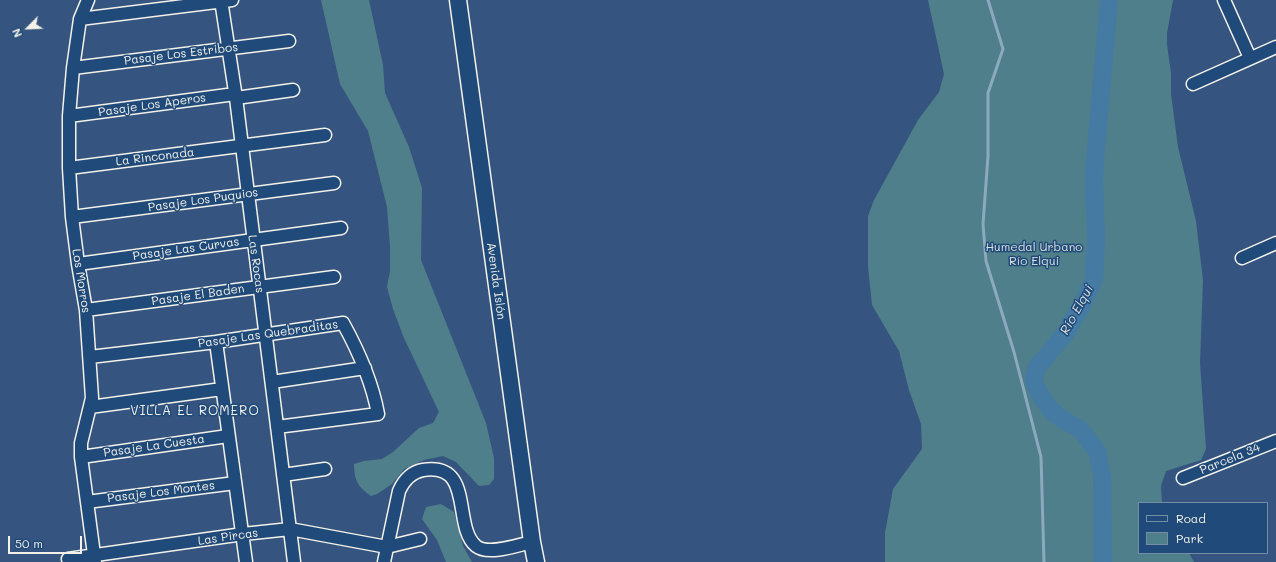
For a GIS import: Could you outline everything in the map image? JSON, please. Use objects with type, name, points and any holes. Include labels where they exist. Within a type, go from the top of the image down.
[{"type":"main road","name":"Avenida Islón","points":[[458,0],[532,542],[536,562]]},
{"type":"street","name":"Los Morros","points":[[88,0],[80,19],[73,68],[69,116],[69,168],[72,217],[86,310],[90,357],[92,398],[81,443],[81,457],[95,559]]},
{"type":"street","points":[[80,19],[225,0]]},
{"type":"street","name":"Las Rocas","points":[[225,0],[228,48],[260,287],[294,562]]},
{"type":"street","points":[[1224,0],[1250,58]]},
{"type":"street","name":"Pasaje Los Estribos","points":[[73,68],[289,41]]},
{"type":"street","points":[[1192,84],[1276,47]]},
{"type":"street","name":"Pasaje Los Aperos","points":[[69,116],[293,90]]},
{"type":"street","name":"La Rinconada","points":[[69,168],[325,135]]},
{"type":"street","name":"Pasaje Los Puquios","points":[[72,217],[334,182]]},
{"type":"street","name":"Pasaje Las Curvas","points":[[78,264],[341,228]]},
{"type":"street","points":[[1242,258],[1276,243]]},
{"type":"street","name":"Pasaje El Baden","points":[[86,310],[334,277]]},
{"type":"street","name":"Pasaje Las Quebraditas","points":[[90,357],[216,342],[343,323],[355,344],[365,368],[378,414],[277,427]]},
{"type":"street","points":[[216,342],[246,562]]},
{"type":"street","points":[[272,382],[365,368]]},
{"type":"street","points":[[90,407],[222,389]]},
{"type":"street","name":"Pasaje La Cuesta","points":[[81,457],[228,436]]},
{"type":"street","name":"Parcela 34","points":[[1183,478],[1276,441]]},
{"type":"street","points":[[283,475],[325,469]]},
{"type":"street","points":[[384,562],[397,498],[404,481],[411,474],[421,470],[430,469],[439,471],[449,475],[455,481],[470,539],[482,550],[490,551],[532,542]]},
{"type":"street","name":"Pasaje Los Montes","points":[[87,502],[235,483]]},
{"type":"street","name":"Las Pircas","points":[[68,559],[95,559],[243,534],[290,529],[387,547]]},
{"type":"street","points":[[387,547],[420,539]]},
{"type":"green space","points":[[321,0],[369,0],[383,65],[385,93],[409,147],[422,188],[421,260],[486,423],[494,458],[494,479],[489,485],[479,486],[456,462],[443,456],[424,460],[404,469],[392,484],[377,494],[371,496],[360,486],[356,479],[354,464],[382,459],[393,452],[419,428],[433,423],[439,412],[404,338],[393,309],[387,287],[390,271],[390,246],[387,207],[368,131],[340,84]]},
{"type":"green space","name":"Humedal Urbano Río Elqui","points":[[928,0],[1173,0],[1167,33],[1171,73],[1171,94],[1178,147],[1196,221],[1203,280],[1200,363],[1206,449],[1201,460],[1166,471],[1161,486],[1162,502],[1138,502],[1138,554],[1190,554],[1194,562],[885,562],[885,533],[893,489],[922,449],[921,424],[909,390],[899,351],[872,305],[868,267],[868,216],[874,200],[918,120],[939,92],[944,74]]},
{"type":"green space","points":[[441,504],[454,512],[463,546],[472,562],[446,562],[437,540],[422,519],[426,507]]},
{"type":"waterway","points":[[988,0],[1003,49],[988,93],[988,156],[983,224],[986,261],[1014,352],[1041,457],[1044,562]]},
{"type":"waterway","name":"Río Elqui","points":[[1103,562],[1102,475],[1097,451],[1080,429],[1062,419],[1051,410],[1035,385],[1034,378],[1036,369],[1067,331],[1083,303],[1094,279],[1096,239],[1094,181],[1095,160],[1109,0]]},
{"type":"district","name":"VILLA EL ROMERO","points":[[195,411]]}]
